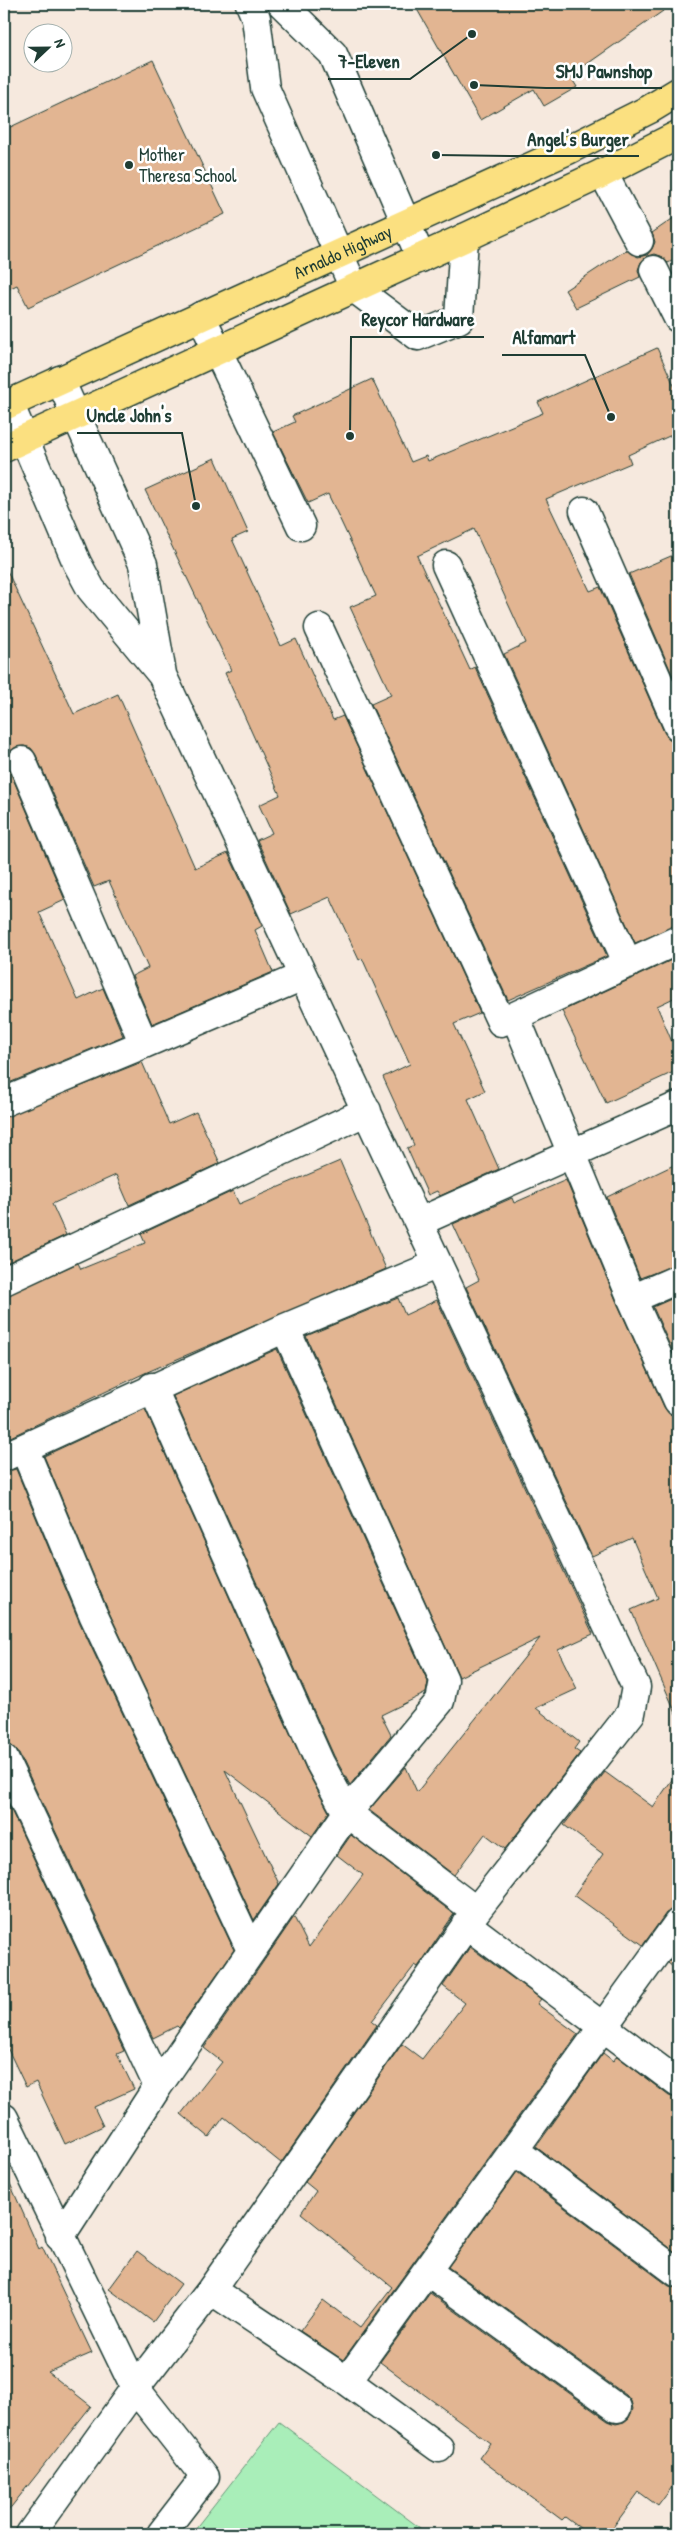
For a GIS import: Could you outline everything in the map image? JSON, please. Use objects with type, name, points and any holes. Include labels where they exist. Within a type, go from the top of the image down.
[{"type":"main road","name":"Arnaldo Highway","points":[[6,404],[568,150],[650,109],[678,92]]},
{"type":"main road","points":[[13,444],[422,258],[604,173],[678,135]]},
{"type":"street","points":[[250,4],[256,18],[264,88],[354,288],[418,336],[459,318],[464,238]]},
{"type":"street","points":[[282,4],[333,54],[422,258]]},
{"type":"street","points":[[604,173],[639,241]]},
{"type":"street","points":[[654,270],[678,318]]},
{"type":"street","points":[[201,316],[216,352],[301,526]]},
{"type":"street","points":[[60,380],[143,564],[162,675]]},
{"type":"street","points":[[6,404],[13,444],[91,589],[162,675],[636,1687],[632,1713],[471,1917],[211,2290],[135,2388],[42,2530]]},
{"type":"street","points":[[584,510],[678,726]]},
{"type":"street","points":[[446,565],[628,964]]},
{"type":"street","points":[[319,628],[502,1022],[678,940]]},
{"type":"street","points":[[22,760],[144,1044]]},
{"type":"street","points":[[4,1102],[304,976]]},
{"type":"street","points":[[515,1016],[632,1299],[678,1402]]},
{"type":"street","points":[[419,1222],[678,1106]]},
{"type":"street","points":[[4,1281],[367,1111]]},
{"type":"street","points":[[250,1950],[93,1614],[14,1452],[152,1387],[285,1328],[438,1264]]},
{"type":"street","points":[[632,1299],[678,1279]]},
{"type":"street","points":[[60,2237],[158,2086],[250,1950],[347,1814],[440,1701],[444,1680],[285,1328]]},
{"type":"street","points":[[152,1387],[320,1763],[347,1814],[604,2028],[678,2083]]},
{"type":"street","points":[[4,1760],[76,1916],[158,2086]]},
{"type":"street","points":[[347,2381],[604,2028],[678,1923]]},
{"type":"street","points":[[4,2118],[11,2155],[60,2237],[135,2388],[205,2477],[161,2534]]},
{"type":"street","points":[[514,2150],[678,2273]]},
{"type":"street","points":[[427,2271],[617,2408]]},
{"type":"street","points":[[211,2290],[347,2381],[439,2448]]},
{"type":"green space","points":[[279,2422],[428,2534],[191,2534]]},
{"type":"building","points":[[414,4],[673,4],[570,76],[577,87],[544,106],[534,89],[480,120]]},
{"type":"building","name":"Mother Theresa School","points":[[153,60],[225,214],[28,307],[17,285],[4,291],[4,130]]},
{"type":"building","points":[[678,215],[678,258],[668,263],[662,257],[654,254],[647,256],[641,262],[638,270],[640,277],[576,308],[565,290],[626,250],[638,257],[647,255],[655,242],[652,233]]},
{"type":"building","points":[[657,348],[678,394],[678,432],[628,455],[631,463],[546,499],[590,591],[600,587],[664,732],[669,739],[678,741],[678,925],[635,943],[504,654],[526,643],[474,529],[417,556],[470,670],[475,667],[607,956],[508,1000],[371,704],[391,695],[350,607],[376,596],[328,494],[308,503],[273,432],[295,422],[292,416],[372,379],[411,462],[426,456],[428,461],[543,413],[538,402]]},
{"type":"building","points":[[215,458],[248,532],[232,539],[281,646],[296,639],[333,720],[343,716],[480,1013],[454,1024],[485,1091],[468,1099],[499,1169],[440,1196],[437,1191],[428,1195],[407,1148],[414,1145],[383,1077],[410,1064],[362,958],[359,960],[330,897],[291,914],[257,840],[272,833],[259,805],[280,795],[225,673],[231,670],[145,490]]},
{"type":"building","points":[[678,553],[678,688],[629,574]]},
{"type":"building","points":[[4,564],[74,714],[118,694],[195,868],[228,853],[262,926],[255,930],[273,972],[152,1024],[132,976],[148,968],[109,881],[94,887],[36,755],[31,748],[24,746],[16,747],[9,752],[6,760],[8,767],[65,900],[39,912],[78,1000],[103,988],[123,1036],[4,1085]]},
{"type":"building","points":[[678,957],[678,996],[657,1006],[678,1056],[678,1070],[606,1103],[562,1011]]},
{"type":"building","points":[[142,1062],[169,1124],[196,1112],[220,1163],[129,1205],[116,1175],[52,1204],[66,1235],[4,1264],[4,1117]]},
{"type":"building","points":[[340,1161],[386,1269],[145,1373],[4,1440],[4,1296],[78,1263],[81,1269],[145,1243],[141,1234],[233,1191],[239,1204]]},
{"type":"building","points":[[678,1163],[678,1264],[640,1278],[607,1197]]},
{"type":"building","points":[[566,1180],[618,1305],[664,1407],[669,1414],[678,1416],[678,1718],[631,1610],[658,1598],[632,1538],[592,1556],[466,1287],[479,1280],[453,1224],[512,1198],[514,1203]]},
{"type":"building","points":[[678,1296],[678,1364],[653,1307]]},
{"type":"building","points":[[398,1298],[405,1315],[437,1300],[593,1634],[558,1650],[577,1689],[536,1708],[579,1742],[574,1749],[580,1753],[505,1849],[485,1834],[454,1875],[369,1810],[406,1767],[417,1792],[540,1638],[459,1677],[306,1336]]},
{"type":"building","points":[[277,1349],[428,1682],[426,1693],[381,1715],[391,1735],[350,1785],[334,1756],[173,1396]]},
{"type":"building","points":[[145,1409],[306,1769],[329,1812],[312,1836],[225,1770],[279,1884],[254,1920],[107,1608],[44,1456]]},
{"type":"building","points":[[16,1469],[79,1621],[234,1950],[179,2028],[177,2026],[153,2038],[18,1752],[12,1746],[4,1744],[4,1472]]},
{"type":"building","points":[[678,1771],[678,1908],[666,1913],[643,1945],[574,1895],[603,1854],[564,1825],[605,1772],[653,1807]]},
{"type":"building","points":[[4,1795],[124,2051],[117,2054],[134,2089],[94,2107],[103,2126],[65,2144],[36,2082],[26,2087],[4,2041]]},
{"type":"building","points":[[351,1835],[454,1914],[418,1967],[415,1965],[372,2021],[377,2025],[281,2163],[224,2117],[209,2137],[181,2114],[222,2062],[204,2048],[294,1917],[309,1947],[363,1875],[337,1855]]},
{"type":"building","points":[[470,1947],[541,1999],[537,2004],[578,2034],[343,2360],[300,2331],[323,2300],[360,2328],[392,2287],[301,2213],[316,2191],[305,2182],[402,2044],[422,2059],[465,2003],[443,1986]]},
{"type":"building","points":[[678,1949],[678,1971],[668,1963]]},
{"type":"building","points":[[603,2053],[613,2061],[617,2056],[669,2096],[678,2098],[678,2254],[536,2147]]},
{"type":"building","points":[[4,2170],[39,2249],[42,2247],[92,2353],[48,2372],[91,2406],[4,2516]]},
{"type":"building","points":[[517,2172],[669,2286],[678,2288],[678,2479],[658,2506],[639,2492],[608,2534],[588,2534],[565,2517],[562,2520],[479,2458],[490,2443],[380,2362],[430,2293],[608,2421],[616,2424],[624,2422],[629,2418],[633,2409],[631,2401],[626,2395],[448,2267]]},
{"type":"building","points":[[137,2251],[181,2284],[153,2322],[109,2289]]},
{"type":"place","name":"7-Eleven","points":[[472,34]]},
{"type":"place","name":"SMJ Pawnshop","points":[[474,85]]},
{"type":"place","name":"Angel's Burger","points":[[436,155]]},
{"type":"place","name":"Mother Theresa School","points":[[129,165]]},
{"type":"place","name":"Alfamart","points":[[611,417]]},
{"type":"place","name":"Reycor Hardware","points":[[350,436]]},
{"type":"place","name":"Uncle John's","points":[[196,506]]}]
